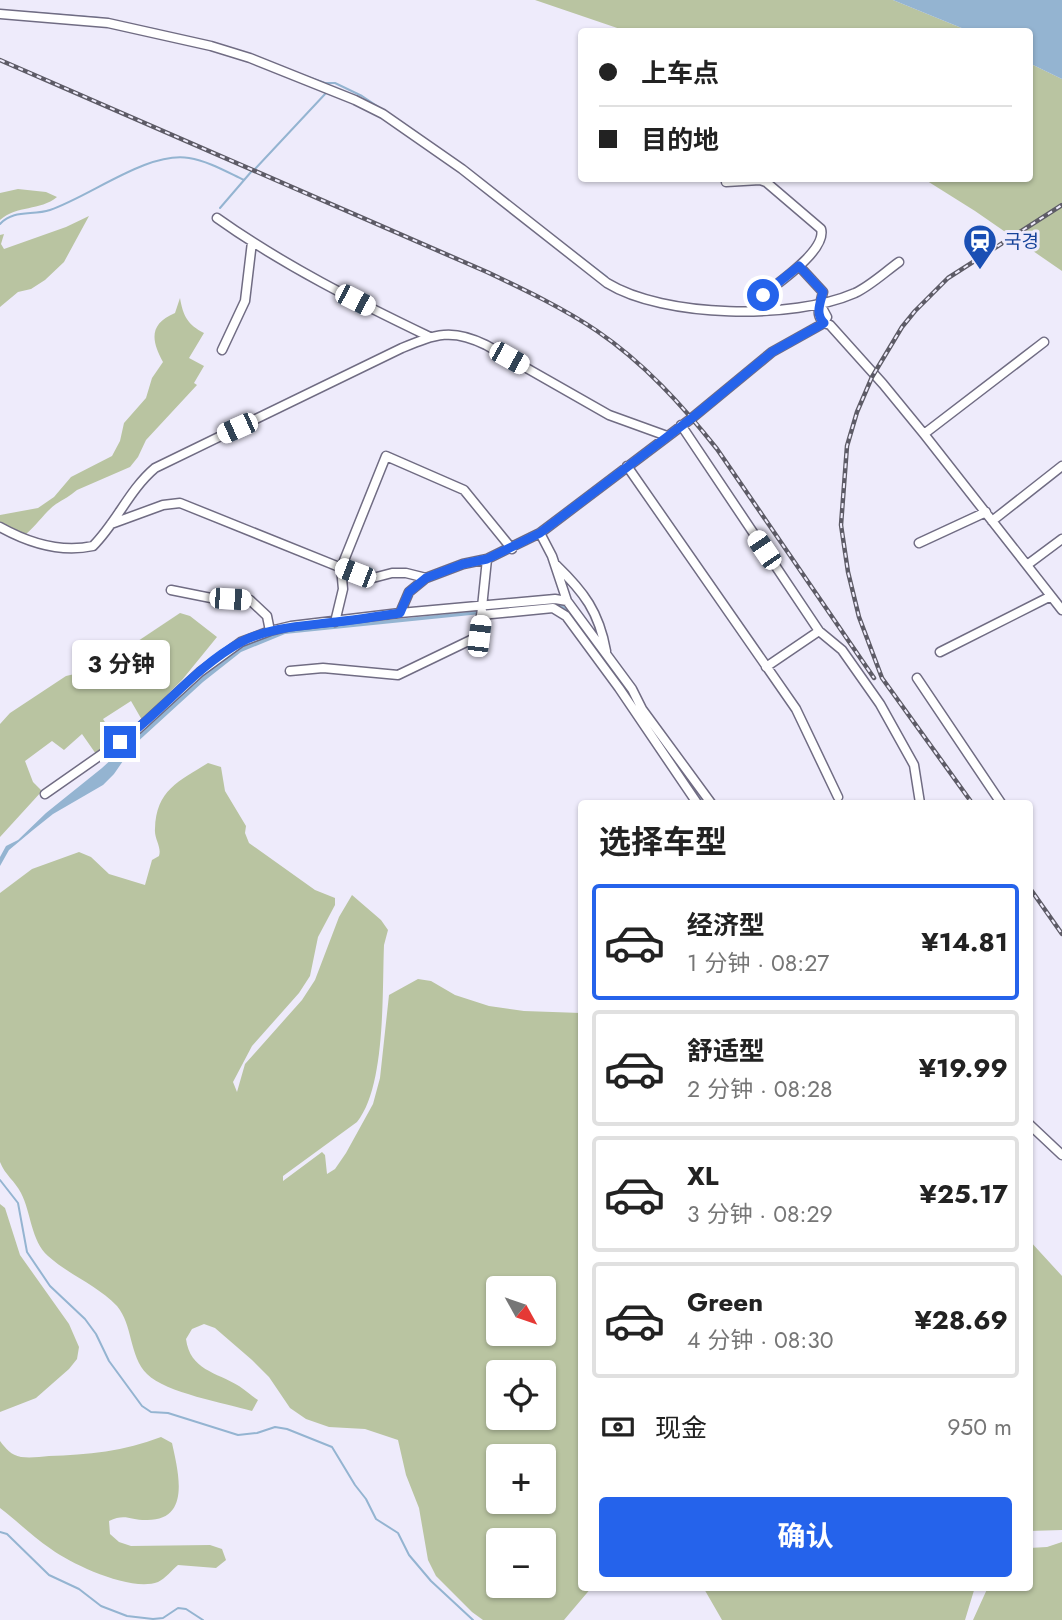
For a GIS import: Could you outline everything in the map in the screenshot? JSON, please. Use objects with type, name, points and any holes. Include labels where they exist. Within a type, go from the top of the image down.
[{"type":"street","points":[[0,14],[108,23],[198,43],[250,58],[355,100],[383,114],[462,169],[607,283],[626,293],[659,302],[720,311],[755,312],[820,304],[856,292],[899,262]]},
{"type":"street","points":[[763,295],[799,266],[820,242],[823,234],[821,229],[766,182]]},
{"type":"street","points":[[216,218],[355,300],[430,337]]},
{"type":"street","points":[[222,349],[245,301],[253,242]]},
{"type":"street","points":[[799,266],[823,292],[818,312],[820,318],[835,329],[924,434],[1062,610]]},
{"type":"street","points":[[400,613],[409,592],[426,578],[463,564],[487,559],[540,533],[772,352],[824,323]]},
{"type":"street","points":[[0,527],[21,539],[43,544],[83,548],[93,546],[136,487],[155,468],[402,348],[430,337],[452,333],[469,337],[608,415],[667,436]]},
{"type":"street","points":[[924,434],[1044,342]]},
{"type":"street","points":[[681,425],[819,631],[842,650],[880,704],[914,765],[920,800]]},
{"type":"street","points":[[335,622],[343,589],[341,568],[386,456],[464,490],[512,549]]},
{"type":"street","points":[[626,466],[796,709],[838,797]]},
{"type":"street","points":[[992,521],[1062,466]]},
{"type":"street","points":[[111,524],[163,505],[180,503],[369,579],[392,573],[426,578]]},
{"type":"street","points":[[919,543],[986,512]]},
{"type":"street","points":[[540,533],[554,562],[567,601],[709,800]]},
{"type":"street","points":[[1027,565],[1062,539]]},
{"type":"street","points":[[290,671],[323,668],[398,675],[479,636],[487,559]]},
{"type":"street","points":[[554,562],[577,586],[593,609],[602,630],[606,654]]},
{"type":"street","points":[[171,590],[250,600],[267,616],[270,631]]},
{"type":"street","points":[[940,652],[1051,596]]},
{"type":"street","points":[[481,611],[555,599],[567,601]]},
{"type":"street","points":[[45,794],[138,729],[218,658],[241,642],[270,631],[400,613],[553,608],[566,616],[695,800]]},
{"type":"street","points":[[766,667],[819,631]]},
{"type":"street","points":[[917,678],[1000,800]]},
{"type":"street","points":[[1033,1128],[1062,1154]]},
{"type":"green space","points":[[535,0],[893,0],[962,28],[617,28]]},
{"type":"green space","points":[[1033,65],[1062,79],[1062,271],[929,182],[1033,182]]},
{"type":"green space","points":[[18,189],[46,192],[57,197],[14,212],[0,220],[0,193]]},
{"type":"green space","points":[[89,216],[64,262],[45,280],[31,289],[18,292],[0,307],[0,235],[4,234],[1,244],[4,249]]},
{"type":"green space","points":[[180,298],[187,319],[204,333],[189,358],[204,366],[194,383],[197,385],[146,440],[130,467],[77,490],[52,507],[26,534],[0,524],[0,515],[38,508],[54,497],[71,477],[112,456],[120,441],[124,423],[146,398],[152,378],[163,362],[156,347],[155,333],[160,322],[175,313]]},
{"type":"green space","points":[[180,613],[190,616],[217,637],[182,680],[142,720],[131,701],[103,719],[116,740],[96,754],[82,734],[64,750],[52,741],[25,761],[33,782],[42,791],[0,837],[0,724],[10,713],[66,676],[96,669]]},
{"type":"green space","points":[[208,763],[221,767],[225,791],[246,826],[245,833],[249,843],[315,890],[335,898],[335,905],[318,937],[310,976],[299,993],[252,1046],[233,1082],[237,1092],[245,1064],[302,1000],[315,980],[339,917],[352,895],[381,920],[388,930],[384,945],[378,1063],[366,1106],[357,1122],[283,1176],[283,1181],[322,1152],[325,1155],[327,1174],[335,1169],[346,1153],[373,1104],[380,1078],[389,995],[418,979],[431,981],[455,995],[489,1006],[524,1011],[578,1013],[578,1591],[589,1591],[564,1620],[483,1620],[472,1612],[436,1576],[428,1560],[419,1508],[406,1475],[398,1440],[365,1429],[329,1427],[306,1419],[290,1408],[269,1377],[252,1360],[215,1328],[204,1324],[192,1329],[186,1339],[188,1349],[198,1364],[239,1386],[258,1400],[252,1411],[181,1392],[147,1374],[137,1358],[126,1322],[117,1306],[42,1250],[21,1193],[0,1162],[0,893],[32,869],[79,852],[91,857],[109,874],[145,885],[152,860],[160,853],[155,829],[156,816],[171,788]]},
{"type":"green space","points":[[0,1204],[5,1208],[20,1255],[69,1324],[79,1347],[77,1359],[69,1369],[36,1398],[0,1412]]},
{"type":"green space","points":[[1033,1244],[1062,1276],[1062,1530],[1033,1531]]},
{"type":"green space","points":[[161,1437],[172,1443],[179,1480],[176,1503],[170,1512],[161,1518],[146,1520],[124,1517],[109,1521],[110,1534],[119,1542],[131,1546],[210,1545],[222,1549],[226,1560],[216,1568],[178,1565],[158,1582],[147,1584],[118,1580],[87,1569],[61,1555],[0,1508],[0,1441],[14,1455],[31,1457],[106,1451]]},
{"type":"green space","points":[[1062,1542],[1062,1620],[973,1620],[986,1591],[1033,1591],[1033,1548]]},
{"type":"green space","points":[[705,1591],[974,1591],[965,1620],[722,1620]]},
{"type":"water","points":[[893,0],[1062,0],[1062,79],[1033,65],[1033,28],[962,28]]},
{"type":"water","points":[[559,603],[579,621],[591,637],[702,800],[698,800],[566,613],[529,609],[285,634],[241,652],[203,682],[134,745],[103,785],[53,814],[9,850],[0,866],[0,857],[6,846],[18,840],[46,813],[102,768],[208,671],[243,646],[287,630]]},
{"type":"waterway","points":[[26,12],[100,18]]},
{"type":"waterway","points":[[133,25],[158,30]]},
{"type":"waterway","points":[[297,73],[325,83],[335,83],[362,96],[419,134]]},
{"type":"waterway","points":[[255,169],[326,93]]},
{"type":"waterway","points":[[0,224],[11,216],[50,210],[156,161],[189,158],[244,180]]},
{"type":"waterway","points":[[220,208],[251,172]]},
{"type":"waterway","points":[[574,252],[607,277]]},
{"type":"waterway","points":[[0,1180],[18,1203],[27,1252],[50,1286],[85,1319],[96,1334],[109,1361],[142,1406],[151,1412],[168,1413],[238,1435],[275,1427],[287,1429],[332,1447],[376,1519],[398,1533],[409,1555],[431,1581],[473,1620]]},
{"type":"waterway","points":[[0,1532],[7,1534],[49,1575],[79,1589],[101,1606],[127,1616],[153,1619],[163,1618],[178,1608],[186,1609],[203,1620]]},
{"type":"railway","points":[[0,60],[487,272],[557,307],[614,343],[662,386],[717,449],[874,678]]},
{"type":"railway","points":[[970,800],[882,678],[859,617],[848,572],[841,525],[847,446],[857,412],[872,377],[902,327],[915,311],[948,278],[1062,205]]},
{"type":"railway","points":[[1033,893],[1062,934]]},
{"type":"place","name":"국경","points":[[980,271]]},
{"type":"route","points":[[120,742],[218,658],[241,642],[291,626],[400,613],[409,592],[426,578],[463,564],[487,559],[540,533],[692,418],[772,352],[824,323],[818,312],[823,292],[799,266],[763,295]]}]
